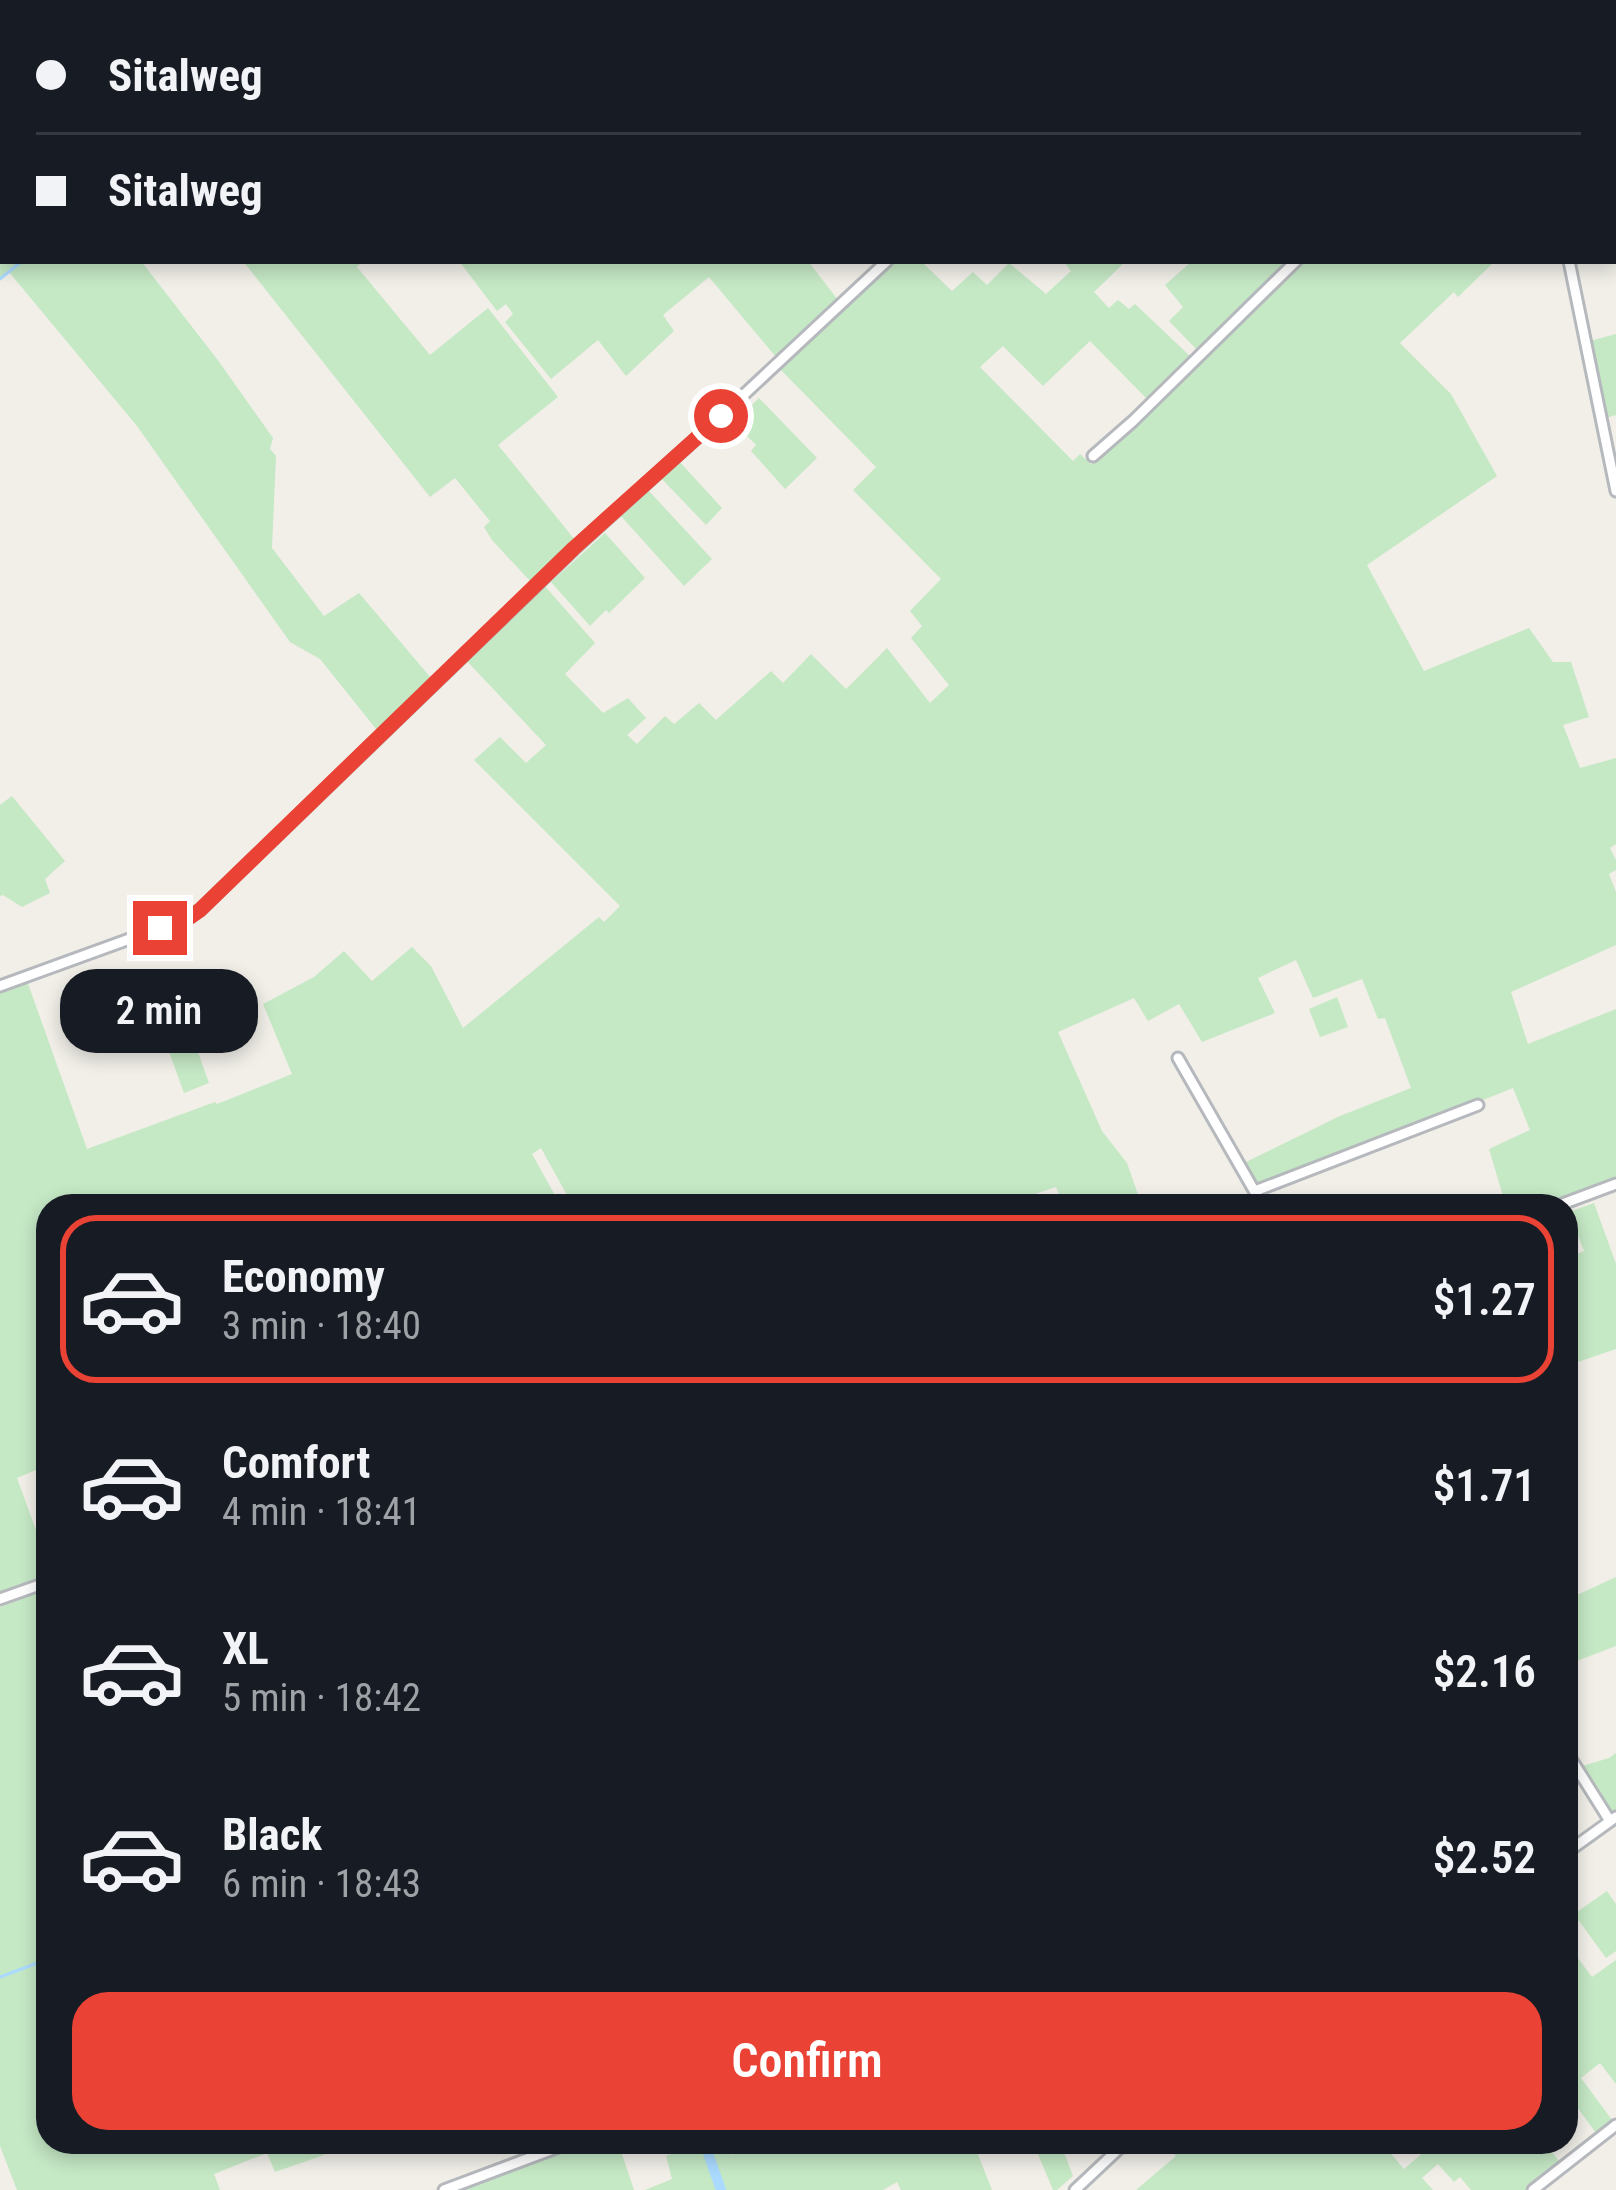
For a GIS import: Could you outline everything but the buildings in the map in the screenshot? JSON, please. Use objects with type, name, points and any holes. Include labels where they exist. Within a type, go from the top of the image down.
[{"type":"street","points":[[0,986],[200,910],[574,548],[884,264]]},
{"type":"street","points":[[1093,456],[1293,264]]},
{"type":"street","points":[[1571,264],[1616,491]]},
{"type":"street","points":[[1178,1058],[1257,1194]]},
{"type":"street","points":[[1256,1191],[1478,1105]]},
{"type":"street","points":[[1578,1198],[1616,1184]]},
{"type":"street","points":[[0,1599],[36,1586]]},
{"type":"street","points":[[1578,1768],[1613,1819],[1578,1844]]},
{"type":"street","points":[[1533,2190],[1616,2125]]},
{"type":"street","points":[[444,2190],[540,2154]]},
{"type":"street","points":[[1075,2190],[1113,2154]]},
{"type":"green space","points":[[0,264],[143,264],[273,438],[272,548],[324,616],[359,593],[431,678],[377,730],[320,659],[290,642],[137,426],[9,272],[0,279]]},
{"type":"green space","points":[[245,264],[360,264],[357,267],[430,355],[488,308],[558,397],[498,445],[575,540],[530,581],[492,540],[484,527],[490,521],[455,478],[430,497]]},
{"type":"green space","points":[[461,264],[810,264],[838,300],[776,357],[709,277],[663,315],[674,331],[626,376],[598,340],[551,379],[505,322],[513,314],[506,304],[497,311]]},
{"type":"green space","points":[[890,264],[924,264],[952,291],[973,272],[987,285],[1010,264],[1046,294],[1071,271],[1065,264],[1123,264],[1094,292],[1109,308],[1118,300],[1129,309],[1135,304],[1191,357],[1148,400],[1090,341],[1043,386],[1003,346],[980,367],[1073,461],[1080,454],[1091,464],[1299,264],[1492,264],[1400,343],[1451,394],[1497,476],[1367,565],[1424,671],[1529,628],[1553,662],[1571,662],[1589,717],[1563,725],[1580,768],[1616,758],[1616,844],[1610,848],[1616,870],[1609,874],[1616,892],[1616,945],[1511,992],[1528,1044],[1616,1009],[1616,1177],[1573,1194],[1502,1194],[1489,1149],[1530,1130],[1513,1088],[1257,1190],[1244,1163],[1411,1088],[1385,1018],[1378,1019],[1362,979],[1313,998],[1296,960],[1258,978],[1275,1013],[1202,1042],[1179,1004],[1148,1021],[1134,998],[1058,1032],[1102,1131],[1127,1163],[1138,1194],[1059,1194],[1056,1187],[1035,1194],[566,1194],[541,1148],[532,1154],[554,1194],[36,1194],[36,1470],[17,1478],[36,1530],[36,1580],[0,1593],[0,990],[27,981],[87,1149],[292,1074],[263,1004],[314,977],[344,951],[372,981],[412,947],[431,966],[463,1028],[599,917],[604,922],[620,906],[474,760],[500,737],[526,763],[546,745],[465,659],[543,584],[595,643],[565,674],[603,713],[628,698],[646,718],[627,735],[637,744],[665,716],[674,724],[699,703],[716,720],[771,671],[783,683],[811,654],[846,689],[887,648],[930,703],[949,685],[911,638],[922,626],[910,611],[941,579],[853,490],[876,467],[780,369]]},
{"type":"green space","points":[[1189,264],[1287,264],[1198,351],[1169,321],[1183,307],[1165,285]]},
{"type":"green space","points":[[1616,334],[1616,415],[1606,418],[1590,341]]},
{"type":"green space","points":[[759,398],[817,458],[785,489],[751,451],[756,445],[734,423]]},
{"type":"green space","points":[[677,459],[722,508],[706,525],[661,478]]},
{"type":"green space","points":[[648,490],[712,559],[684,586],[620,515]]},
{"type":"green space","points":[[605,533],[645,578],[590,626],[551,582]]},
{"type":"green space","points":[[12,796],[65,861],[45,879],[50,893],[22,907],[0,896],[0,805]]},
{"type":"green space","points":[[162,994],[179,999],[209,1083],[184,1093],[150,999]]},
{"type":"green space","points":[[1337,997],[1348,1027],[1320,1037],[1309,1009]]},
{"type":"green space","points":[[1594,1203],[1616,1264],[1616,1349],[1578,1362],[1578,1254],[1584,1251],[1578,1235],[1578,1209]]},
{"type":"green space","points":[[1616,1577],[1616,1646],[1578,1660],[1578,1594]]},
{"type":"green space","points":[[36,1594],[36,2154],[264,2154],[214,2174],[220,2190],[17,2190],[0,2146],[0,1607]]},
{"type":"green space","points":[[1616,1753],[1616,1811],[1610,1816],[1579,1767]]},
{"type":"green space","points":[[1607,1891],[1616,1904],[1616,1951],[1606,1958],[1578,1920],[1578,1911]]},
{"type":"green space","points":[[1578,1958],[1592,1977],[1616,1960],[1616,2084],[1600,2063],[1581,2078],[1612,2120],[1596,2133],[1578,2108]]},
{"type":"green space","points":[[267,2154],[324,2154],[324,2155],[275,2172]]},
{"type":"green space","points":[[557,2154],[622,2154],[634,2190],[460,2190]]},
{"type":"green space","points":[[978,2154],[992,2190],[901,2190],[897,2182],[883,2190],[645,2190],[672,2179],[666,2156]]},
{"type":"green space","points":[[1038,2154],[1065,2154],[1073,2176],[1053,2190]]},
{"type":"green space","points":[[1391,2154],[1404,2169],[1422,2154],[1554,2154],[1560,2162],[1526,2190],[1471,2190],[1460,2177],[1454,2182],[1438,2164],[1422,2178],[1433,2190],[1136,2190],[1176,2156]]},
{"type":"waterway","points":[[0,279],[18,264]]},
{"type":"waterway","points":[[0,1977],[36,1964]]},
{"type":"waterway","points":[[708,2154],[721,2190]]},
{"type":"route","points":[[160,928],[200,910],[574,548],[721,416]]}]
